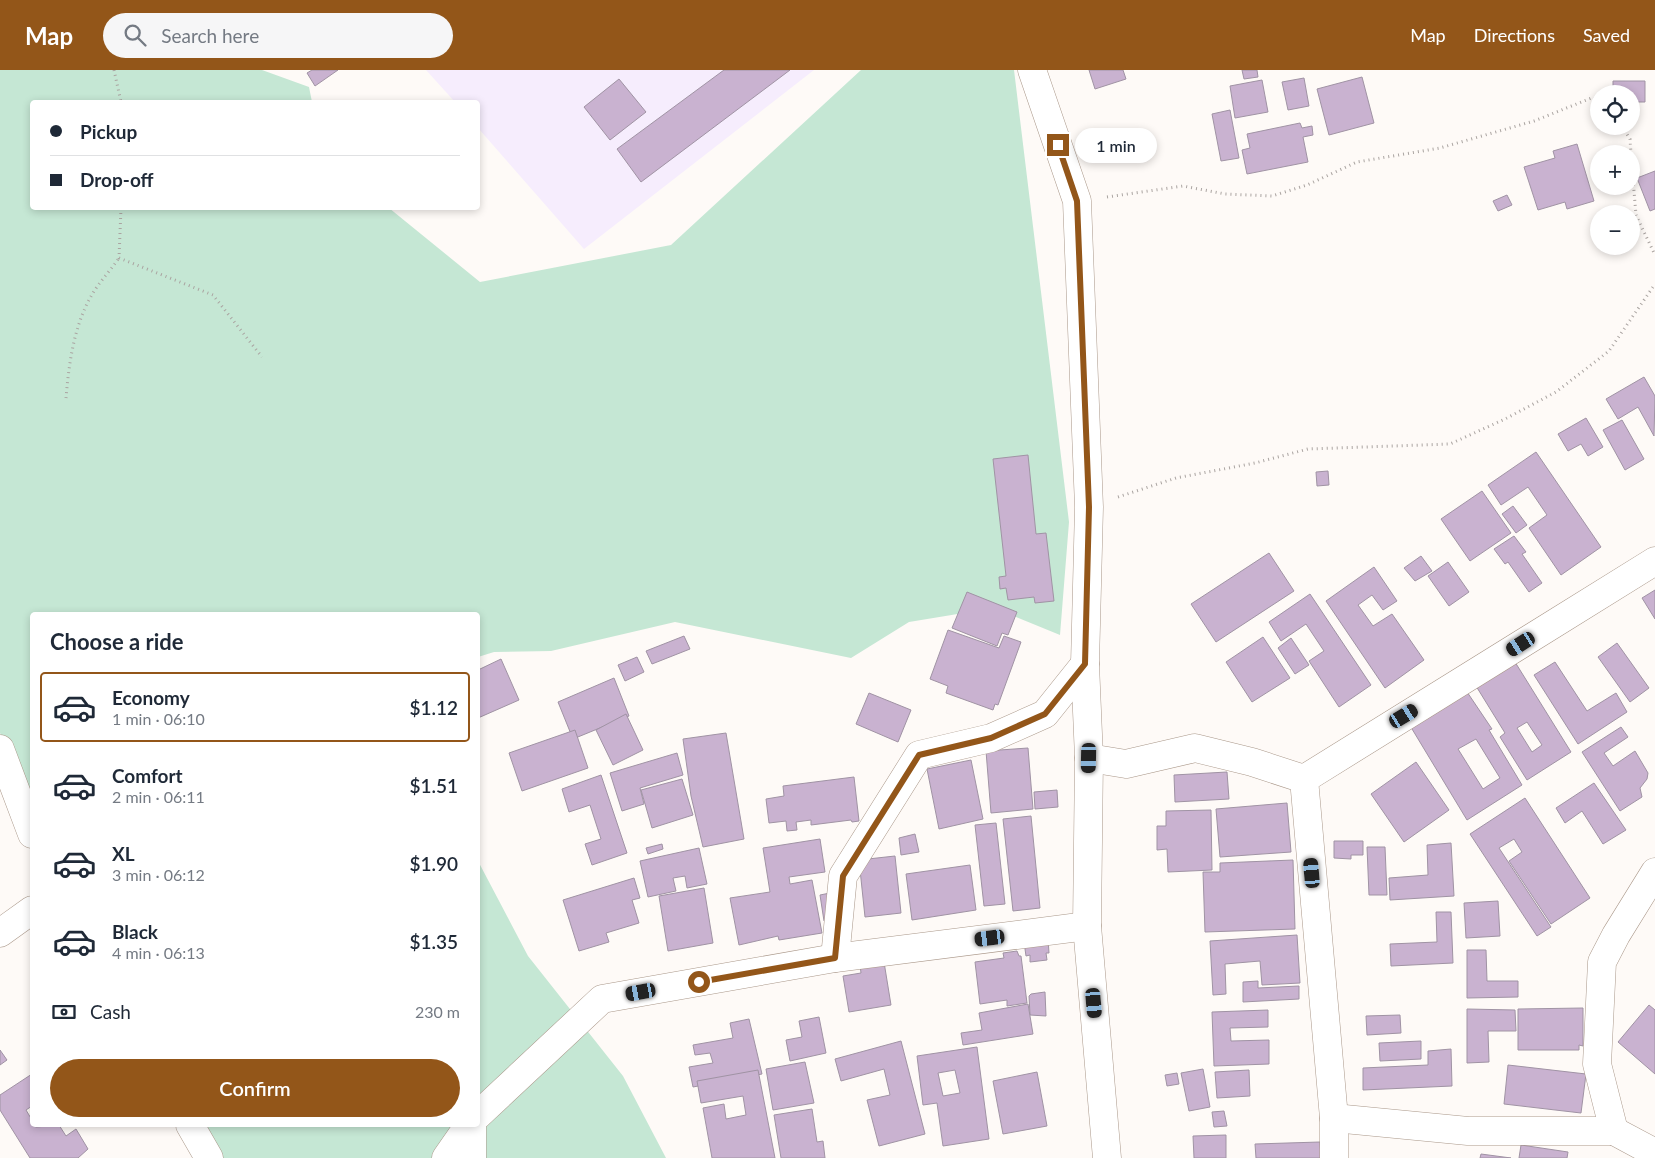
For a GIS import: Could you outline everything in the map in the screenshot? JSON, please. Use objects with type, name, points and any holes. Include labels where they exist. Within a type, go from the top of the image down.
[{"type":"street","points":[[1032,70],[1077,201],[1089,507],[1085,664],[1089,758],[1087,926],[1108,1158]]},
{"type":"street","points":[[1089,758],[1126,764],[1194,748],[1252,762],[1304,779],[1655,561]]},
{"type":"street","points":[[835,958],[843,876],[919,755],[991,738],[1045,714],[1085,664]]},
{"type":"street","points":[[0,749],[30,829]]},
{"type":"street","points":[[1304,779],[1334,1118],[1334,1158]]},
{"type":"street","points":[[1614,1131],[1597,1064],[1602,962],[1616,934],[1655,872]]},
{"type":"street","points":[[0,933],[30,911]]},
{"type":"street","points":[[480,1113],[602,999],[835,958],[1087,926]]},
{"type":"street","points":[[1334,1118],[1468,1130],[1614,1131],[1655,1153]]},
{"type":"street","points":[[191,1127],[209,1158]]},
{"type":"street","points":[[446,1158],[469,1127]]},
{"type":"street","points":[[470,1127],[472,1158]]},
{"type":"path","points":[[114,70],[121,100]]},
{"type":"path","points":[[1077,201],[1183,186],[1225,194],[1272,196],[1307,185],[1357,162],[1440,148],[1534,121],[1590,99]]},
{"type":"path","points":[[1634,195],[1636,215],[1655,255]]},
{"type":"path","points":[[66,398],[70,355],[82,320],[93,293],[119,258],[121,210]]},
{"type":"path","points":[[119,258],[213,295],[262,357]]},
{"type":"path","points":[[1089,507],[1176,478],[1255,463],[1308,449],[1450,444],[1504,420],[1556,392],[1609,350],[1655,284]]},
{"type":"shaded area","points":[[426,70],[814,70],[584,249],[480,130],[480,100],[453,100]]},
{"type":"green space","points":[[0,70],[262,70],[309,87],[312,100],[30,100],[30,210],[391,210],[480,282],[671,245],[861,70],[1014,70],[1069,522],[1060,635],[994,608],[909,622],[851,658],[675,622],[551,651],[494,652],[480,656],[480,612],[30,612],[30,801],[0,733]]},
{"type":"green space","points":[[480,865],[528,956],[623,1076],[666,1158],[205,1158],[189,1127],[480,1127]]},
{"type":"building","points":[[312,70],[338,70],[315,86],[307,73]]},
{"type":"building","points":[[724,70],[790,70],[641,182],[617,149]]},
{"type":"building","points":[[1089,70],[1123,70],[1126,79],[1095,89]]},
{"type":"building","points":[[1242,70],[1257,70],[1258,77],[1244,79]]},
{"type":"building","points":[[1362,77],[1374,123],[1329,135],[1317,89]]},
{"type":"building","points":[[1304,78],[1309,106],[1288,110],[1282,82]]},
{"type":"building","points":[[619,79],[646,112],[610,140],[584,107]]},
{"type":"building","points":[[1262,80],[1268,112],[1235,118],[1230,86]]},
{"type":"building","points":[[1613,81],[1645,81],[1645,102],[1640,102],[1640,85],[1613,85]]},
{"type":"building","points":[[1230,110],[1239,158],[1221,161],[1212,114]]},
{"type":"building","points":[[1300,123],[1302,128],[1312,126],[1313,135],[1303,137],[1308,162],[1247,174],[1242,150],[1250,148],[1247,134]]},
{"type":"building","points":[[1577,144],[1590,188],[1590,195],[1592,195],[1594,201],[1567,209],[1565,202],[1538,210],[1524,167],[1555,158],[1553,151]]},
{"type":"building","points":[[1655,171],[1655,209],[1650,211],[1640,186],[1640,177]]},
{"type":"building","points":[[1507,195],[1512,205],[1498,211],[1493,201]]},
{"type":"building","points":[[1644,377],[1655,396],[1654,436],[1638,407],[1618,419],[1606,399]]},
{"type":"building","points":[[1586,418],[1603,447],[1588,456],[1581,444],[1568,451],[1558,434]]},
{"type":"building","points":[[1622,420],[1644,459],[1625,470],[1603,430]]},
{"type":"building","points":[[1536,452],[1601,547],[1561,575],[1529,528],[1547,515],[1528,487],[1501,505],[1488,485]]},
{"type":"building","points":[[1028,455],[1036,534],[1046,533],[1054,601],[1035,603],[1034,597],[1008,600],[1006,588],[1000,589],[999,577],[1006,576],[993,459]]},
{"type":"building","points":[[1328,471],[1329,485],[1317,486],[1316,472]]},
{"type":"building","points":[[1482,491],[1511,533],[1470,561],[1441,519]]},
{"type":"building","points":[[1513,506],[1527,525],[1516,533],[1502,514]]},
{"type":"building","points":[[1514,536],[1526,552],[1522,554],[1542,583],[1529,592],[1508,562],[1505,564],[1494,549]]},
{"type":"building","points":[[1269,553],[1294,591],[1216,642],[1191,604]]},
{"type":"building","points":[[1421,556],[1432,571],[1415,581],[1404,568]]},
{"type":"building","points":[[1448,562],[1469,592],[1449,606],[1428,576]]},
{"type":"building","points":[[1374,567],[1397,601],[1383,610],[1372,595],[1358,605],[1373,626],[1392,614],[1424,660],[1385,688],[1326,601]]},
{"type":"building","points":[[1655,590],[1655,619],[1642,598]]},
{"type":"building","points":[[967,592],[1017,612],[1008,635],[1002,633],[997,646],[952,628]]},
{"type":"building","points":[[1310,594],[1371,685],[1339,707],[1309,661],[1324,651],[1306,624],[1281,641],[1269,622]]},
{"type":"building","points":[[948,630],[999,648],[1004,636],[1021,642],[998,705],[995,704],[993,710],[946,693],[948,686],[930,679]]},
{"type":"building","points":[[684,636],[690,649],[652,664],[646,651]]},
{"type":"building","points":[[1263,637],[1290,678],[1252,702],[1226,662]]},
{"type":"building","points":[[1291,638],[1309,665],[1295,674],[1278,648]]},
{"type":"building","points":[[1617,643],[1649,688],[1630,702],[1598,657]]},
{"type":"building","points":[[637,657],[644,672],[625,681],[618,665]]},
{"type":"building","points":[[501,659],[519,700],[480,717],[480,669]]},
{"type":"building","points":[[1515,662],[1571,752],[1527,780],[1500,737],[1505,733],[1476,686]],"holes":[[[1527,722],[1542,745],[1532,752],[1517,728]]]},
{"type":"building","points":[[1555,662],[1587,711],[1616,693],[1627,712],[1578,744],[1534,675]]},
{"type":"building","points":[[614,678],[629,716],[573,739],[558,702]]},
{"type":"building","points":[[1461,683],[1492,729],[1489,730],[1522,785],[1467,820],[1406,719]],"holes":[[[1476,739],[1500,778],[1483,789],[1458,749]]]},
{"type":"building","points":[[869,693],[911,710],[898,742],[856,724]]},
{"type":"building","points":[[626,714],[643,750],[613,765],[596,730]]},
{"type":"building","points":[[1621,727],[1628,737],[1604,753],[1613,766],[1635,751],[1648,773],[1647,779],[1640,788],[1642,797],[1620,811],[1582,752]]},
{"type":"building","points":[[575,730],[588,768],[522,791],[509,753]]},
{"type":"building","points":[[726,733],[744,839],[703,847],[691,796],[683,739]]},
{"type":"building","points":[[1028,748],[1033,809],[991,813],[986,751]]},
{"type":"building","points":[[677,753],[683,775],[640,788],[644,804],[622,811],[610,773]]},
{"type":"building","points":[[971,760],[983,819],[939,829],[927,769]]},
{"type":"building","points":[[1416,762],[1449,810],[1404,842],[1371,794]]},
{"type":"building","points":[[1227,772],[1229,799],[1175,802],[1174,775]]},
{"type":"building","points":[[601,775],[627,853],[592,865],[585,844],[601,839],[590,805],[569,812],[562,789]]},
{"type":"building","points":[[854,777],[859,821],[852,822],[851,820],[811,825],[811,820],[796,822],[797,830],[787,831],[786,821],[769,823],[766,799],[784,796],[783,786]]},
{"type":"building","points":[[682,779],[693,815],[652,828],[641,790]]},
{"type":"building","points":[[1594,783],[1626,830],[1603,844],[1582,811],[1565,823],[1556,808]]},
{"type":"building","points":[[1057,790],[1058,807],[1035,809],[1034,792]]},
{"type":"building","points":[[1525,798],[1590,898],[1551,924],[1509,861],[1522,852],[1514,839],[1499,848],[1551,927],[1537,936],[1470,834]]},
{"type":"building","points":[[1287,803],[1291,852],[1220,857],[1216,809]]},
{"type":"building","points":[[1211,810],[1212,870],[1168,872],[1167,849],[1157,850],[1157,826],[1166,826],[1166,811]]},
{"type":"building","points":[[1031,816],[1040,908],[1013,911],[1003,819]]},
{"type":"building","points":[[996,823],[1005,904],[984,906],[975,825]]},
{"type":"building","points":[[915,834],[919,852],[901,855],[899,838]]},
{"type":"building","points":[[820,839],[825,872],[789,877],[790,884],[812,880],[822,933],[779,940],[778,936],[739,945],[730,898],[770,892],[763,848]]},
{"type":"building","points":[[1334,841],[1363,841],[1363,855],[1351,855],[1351,859],[1334,858]]},
{"type":"building","points":[[1451,843],[1454,896],[1390,900],[1389,878],[1428,875],[1427,845]]},
{"type":"building","points":[[662,844],[663,849],[648,854],[646,848]]},
{"type":"building","points":[[1367,847],[1385,847],[1387,895],[1369,895]]},
{"type":"building","points":[[699,848],[707,884],[687,888],[685,876],[673,878],[676,891],[648,897],[640,861]]},
{"type":"building","points":[[895,856],[901,913],[865,917],[859,860]]},
{"type":"building","points":[[1293,860],[1295,929],[1205,932],[1203,872],[1220,872],[1220,863]]},
{"type":"building","points":[[970,865],[976,910],[912,920],[906,874]]},
{"type":"building","points":[[634,878],[640,898],[632,900],[639,923],[606,933],[609,942],[579,951],[563,900]]},
{"type":"building","points":[[704,888],[713,943],[668,951],[659,896]]},
{"type":"building","points":[[830,893],[833,920],[824,921],[820,895]]},
{"type":"building","points":[[1498,901],[1500,936],[1466,938],[1464,903]]},
{"type":"building","points":[[1436,912],[1451,912],[1453,963],[1391,966],[1390,944],[1437,942]]},
{"type":"building","points":[[1297,935],[1300,983],[1262,985],[1260,961],[1225,964],[1226,994],[1213,995],[1210,941]]},
{"type":"building","points":[[1048,939],[1049,953],[1046,953],[1047,960],[1030,962],[1030,955],[1026,956],[1024,942]]},
{"type":"building","points":[[1467,950],[1486,950],[1487,981],[1518,981],[1518,997],[1467,998]]},
{"type":"building","points":[[1017,951],[1019,956],[1021,956],[1027,1003],[1007,1006],[1007,1000],[980,1004],[975,962],[1004,958],[1003,953]]},
{"type":"building","points":[[884,962],[891,1005],[849,1012],[843,976],[861,973],[860,965]]},
{"type":"building","points":[[1258,981],[1258,988],[1299,986],[1299,999],[1243,1002],[1243,982]]},
{"type":"building","points":[[1045,992],[1046,1016],[1030,1015],[1029,996]]},
{"type":"building","points":[[1028,1004],[1033,1034],[963,1045],[961,1033],[982,1030],[979,1013]]},
{"type":"building","points":[[1649,1005],[1655,1010],[1655,1074],[1618,1042]]},
{"type":"building","points":[[1583,1008],[1583,1046],[1579,1045],[1579,1050],[1518,1050],[1518,1009]]},
{"type":"building","points":[[1467,1009],[1515,1010],[1516,1031],[1488,1031],[1489,1062],[1467,1063]]},
{"type":"building","points":[[1268,1010],[1268,1027],[1230,1028],[1231,1041],[1269,1040],[1269,1064],[1214,1066],[1212,1012]]},
{"type":"building","points":[[1400,1015],[1401,1033],[1367,1035],[1366,1016]]},
{"type":"building","points":[[819,1017],[826,1053],[790,1061],[786,1040],[802,1037],[799,1021]]},
{"type":"building","points":[[749,1019],[762,1074],[693,1087],[689,1067],[713,1063],[710,1053],[695,1055],[693,1045],[733,1038],[730,1023]]},
{"type":"building","points":[[901,1041],[925,1134],[879,1146],[867,1100],[890,1095],[884,1069],[841,1081],[835,1059]]},
{"type":"building","points":[[1421,1041],[1421,1059],[1380,1061],[1379,1043]]},
{"type":"building","points":[[977,1047],[989,1139],[943,1146],[937,1103],[923,1105],[917,1056]],"holes":[[[955,1070],[960,1093],[943,1096],[938,1073]]]},
{"type":"building","points":[[1451,1049],[1452,1086],[1363,1090],[1363,1068],[1428,1065],[1428,1051]]},
{"type":"building","points":[[0,1050],[7,1060],[0,1065]]},
{"type":"building","points":[[805,1062],[814,1103],[773,1110],[766,1069]]},
{"type":"building","points":[[1508,1065],[1586,1074],[1581,1113],[1504,1104]]},
{"type":"building","points":[[1203,1069],[1210,1107],[1189,1111],[1181,1073]]},
{"type":"building","points":[[758,1070],[775,1158],[712,1158],[703,1108],[724,1104],[726,1119],[746,1115],[743,1096],[701,1103],[697,1081]]},
{"type":"building","points":[[1249,1070],[1250,1096],[1217,1098],[1215,1072]]},
{"type":"building","points":[[1037,1072],[1047,1126],[1003,1134],[993,1081]]},
{"type":"building","points":[[1177,1073],[1179,1084],[1167,1086],[1165,1075]]},
{"type":"building","points":[[30,1075],[30,1107],[26,1110],[30,1117],[30,1127],[60,1127],[66,1136],[76,1129],[88,1149],[78,1158],[30,1158],[0,1110],[0,1095]]},
{"type":"building","points":[[812,1109],[817,1142],[823,1141],[825,1158],[781,1158],[774,1115]]},
{"type":"building","points":[[1224,1111],[1227,1126],[1214,1127],[1212,1112]]},
{"type":"building","points":[[1226,1135],[1226,1158],[1194,1158],[1193,1136]]},
{"type":"building","points":[[1320,1142],[1321,1158],[1256,1158],[1255,1144]]},
{"type":"building","points":[[1521,1145],[1568,1152],[1567,1158],[1519,1158]]},
{"type":"building","points":[[1481,1154],[1511,1158],[1480,1158]]},
{"type":"route","points":[[699,982],[835,958],[843,876],[919,755],[991,738],[1045,714],[1085,664],[1089,507],[1077,201],[1058,145]]}]
